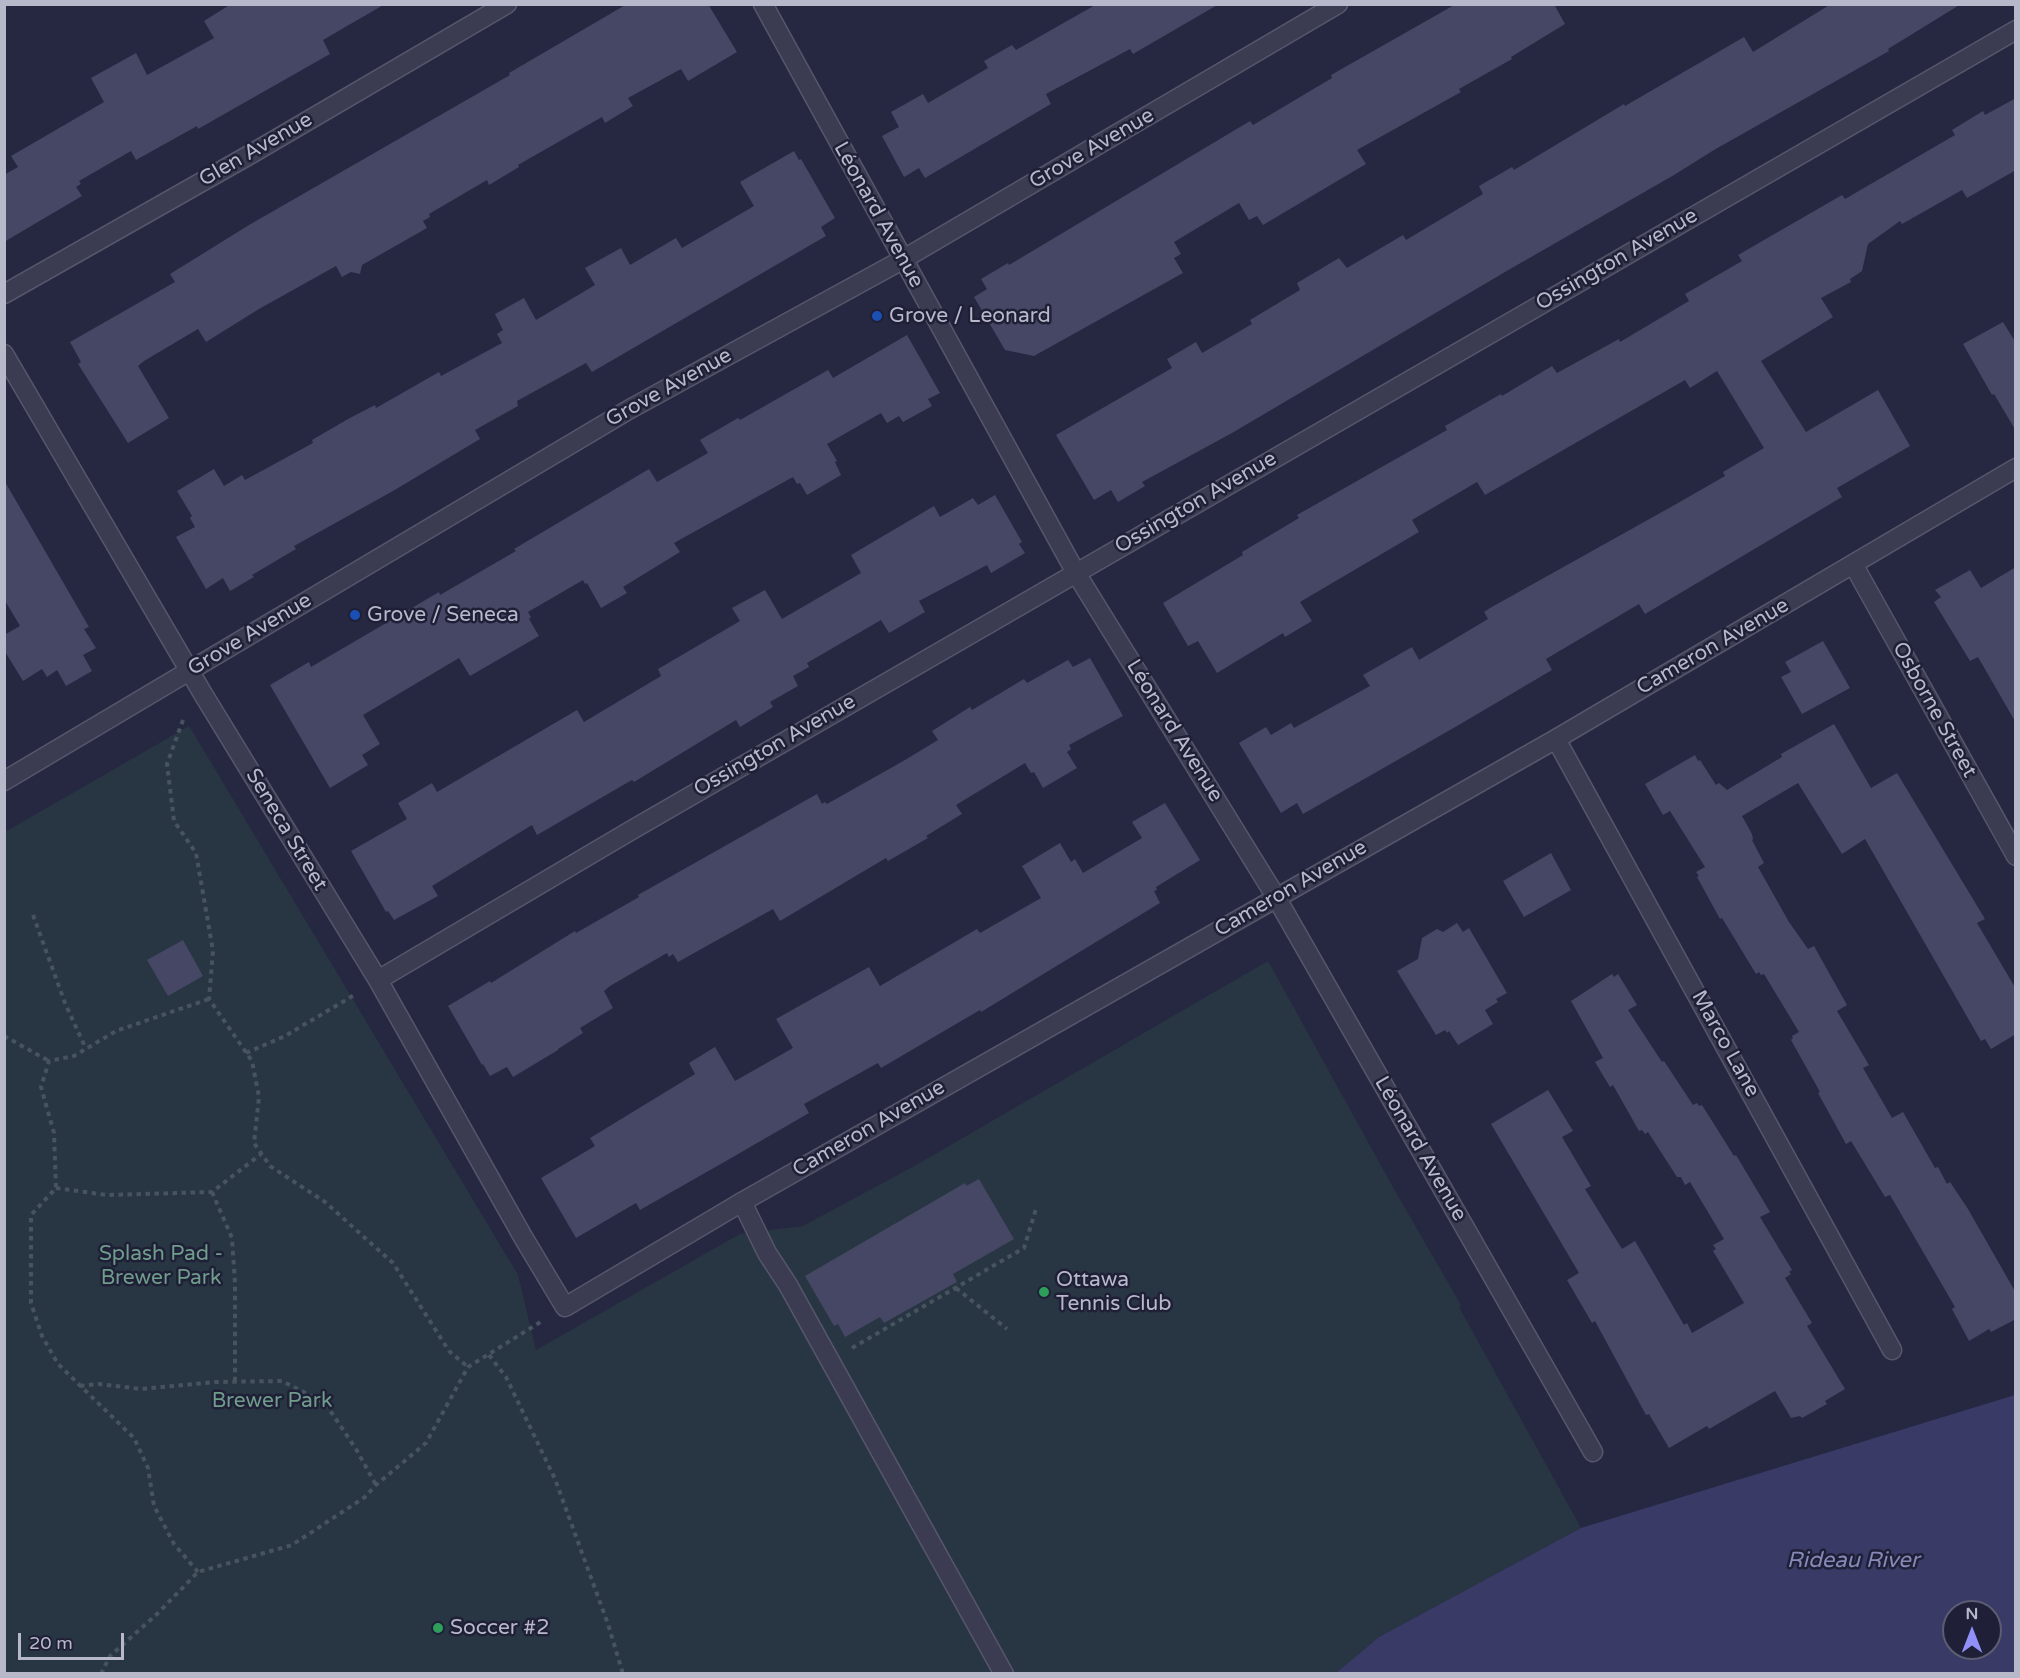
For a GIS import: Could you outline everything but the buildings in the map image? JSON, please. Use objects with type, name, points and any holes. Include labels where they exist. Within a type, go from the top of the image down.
[{"type":"street","name":"Glen Avenue","points":[[4,294],[251,154],[507,4]]},
{"type":"street","name":"Léonard Avenue","points":[[763,4],[1076,573],[1276,897],[1593,1452]]},
{"type":"street","name":"Grove Avenue","points":[[4,781],[630,409],[902,260],[1338,4]]},
{"type":"street","name":"Ossington Avenue","points":[[378,980],[630,831],[2016,30]]},
{"type":"street","name":"Seneca Street","points":[[4,354],[190,671],[378,980],[523,1237],[566,1307]]},
{"type":"street","name":"Cameron Avenue","points":[[566,1307],[742,1202],[1556,739],[2016,468]]},
{"type":"street","name":"Osborne Street","points":[[1853,564],[2016,856]]},
{"type":"street","name":"Marco Lane","points":[[1556,739],[1892,1350]]},
{"type":"street","points":[[742,1202],[767,1253],[831,1361],[1004,1674]]},
{"type":"path","points":[[183,720],[167,764],[174,821],[196,853],[213,951],[209,999],[252,1061],[259,1098],[254,1143],[270,1166],[325,1202],[393,1263],[449,1351],[468,1367]]},
{"type":"path","points":[[33,915],[65,1003],[86,1049]]},
{"type":"path","points":[[246,1053],[340,1005],[378,980]]},
{"type":"path","points":[[4,1036],[49,1061],[74,1056],[116,1031],[209,999]]},
{"type":"path","points":[[49,1061],[41,1087],[54,1133],[56,1188],[31,1215],[31,1303],[42,1336],[58,1364],[134,1438],[148,1468],[154,1506],[174,1544],[198,1572]]},
{"type":"path","points":[[56,1188],[107,1195],[212,1192],[261,1154]]},
{"type":"path","points":[[212,1192],[232,1238],[235,1283],[235,1382]]},
{"type":"path","points":[[831,1361],[1024,1248],[1036,1209]]},
{"type":"path","points":[[956,1288],[1007,1329]]},
{"type":"path","points":[[101,1674],[110,1656],[198,1572],[292,1545],[365,1497],[426,1443],[468,1367],[566,1307]]},
{"type":"path","points":[[489,1354],[506,1377],[555,1479],[608,1624],[623,1674]]},
{"type":"path","points":[[80,1386],[99,1384],[141,1389],[282,1381],[325,1403],[356,1449],[376,1485]]},
{"type":"green space","points":[[189,726],[518,1275],[536,1350],[740,1234],[803,1226],[918,1164],[1268,961],[1461,1305],[1459,1307],[1581,1528],[1379,1637],[1336,1673],[5,1673],[5,832]]},
{"type":"water","name":"Rideau River","points":[[2015,1395],[2015,1673],[1336,1673],[1379,1637],[1581,1528]]},
{"type":"place","name":"Grove / Leonard","points":[[877,316]]},
{"type":"place","name":"Grove / Seneca","points":[[355,615]]},
{"type":"place","name":"Ottawa Tennis Club","points":[[1044,1292]]},
{"type":"place","name":"Soccer #2","points":[[438,1628]]},
{"type":"park label","name":"Splash Pad - Brewer Park","points":[[161,1266]]},
{"type":"park label","name":"Brewer Park","points":[[272,1401]]}]
